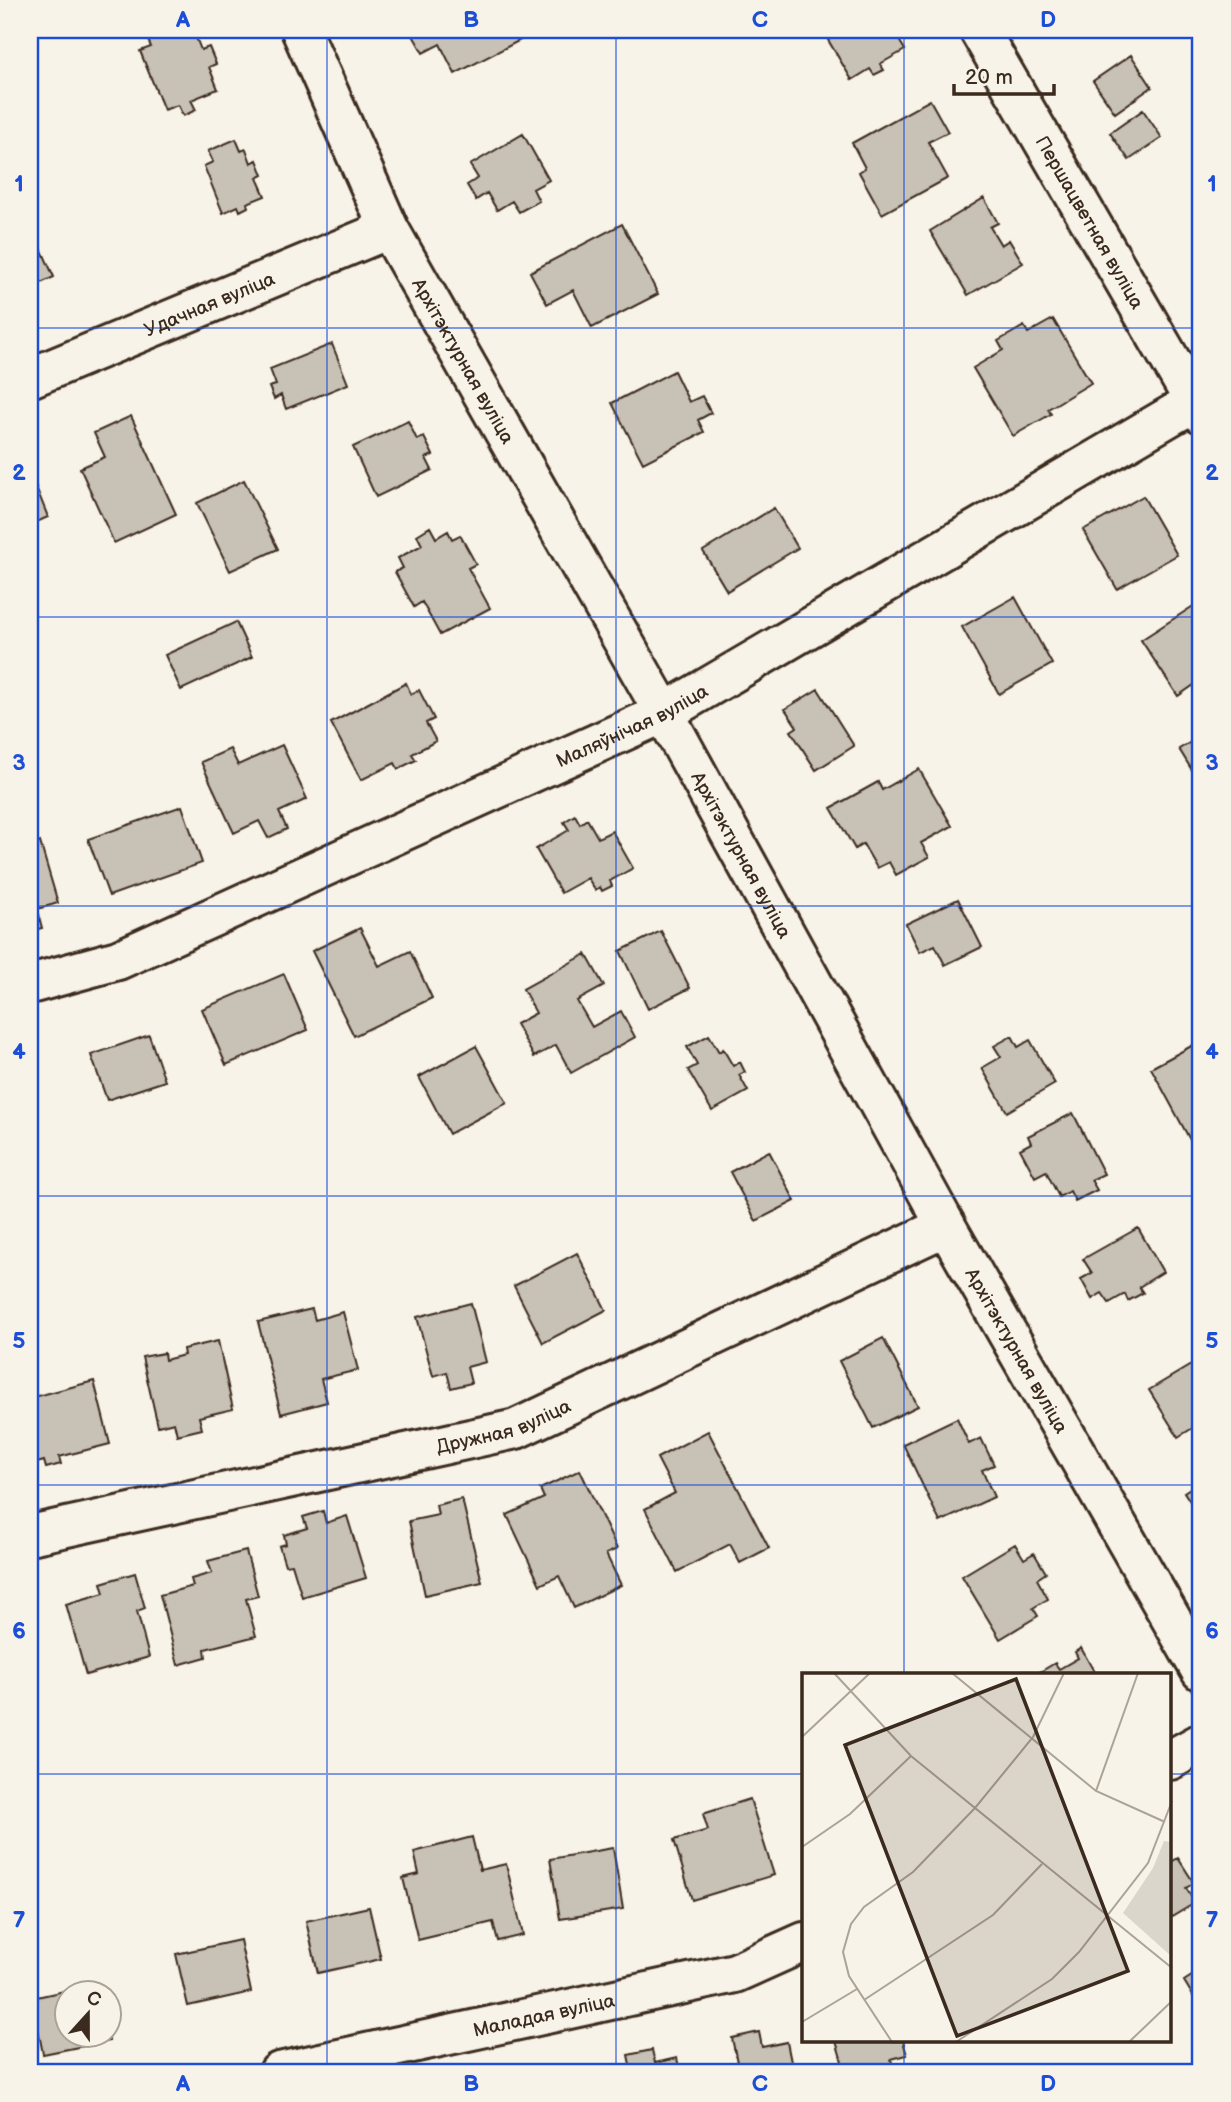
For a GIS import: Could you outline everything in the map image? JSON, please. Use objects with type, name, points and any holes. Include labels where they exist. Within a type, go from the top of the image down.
[{"type":"street","name":"Архітэктурная вуліца","points":[[301,30],[389,229],[664,713],[946,1226],[1201,1671]]},
{"type":"street","name":"Першацветная вуліца","points":[[979,30],[1199,405]]},
{"type":"street","name":"Удачная вуліца","points":[[30,378],[389,229]]},
{"type":"street","name":"Маляўнічая вуліца","points":[[30,984],[118,960],[664,713],[1199,405]]},
{"type":"street","name":"Дружная вуліца","points":[[30,1535],[516,1429],[946,1226]]},
{"type":"street","points":[[1172,1759],[1201,1743]]},
{"type":"street","name":"Маладая вуліца","points":[[279,2072],[735,1973],[802,1943]]},
{"type":"building","points":[[144,30],[177,30],[179,36],[193,30],[201,50],[209,47],[216,64],[209,67],[218,89],[191,100],[196,110],[183,116],[178,105],[164,110],[140,51],[151,47]]},
{"type":"building","points":[[410,30],[525,30],[528,36],[455,74],[440,44],[423,53]]},
{"type":"building","points":[[840,30],[893,30],[905,50],[880,64],[884,70],[874,75],[870,69],[852,80],[828,40],[842,32]]},
{"type":"building","points":[[1131,55],[1152,87],[1115,113],[1093,81]]},
{"type":"building","points":[[930,100],[948,132],[928,142],[948,178],[882,214],[859,172],[865,168],[852,143]]},
{"type":"building","points":[[1143,110],[1162,138],[1129,160],[1110,133]]},
{"type":"building","points":[[523,134],[549,180],[533,189],[539,201],[519,212],[512,201],[497,210],[487,193],[476,200],[467,185],[478,178],[470,165]]},
{"type":"building","points":[[236,139],[241,151],[246,149],[251,163],[257,160],[263,175],[257,178],[265,196],[247,203],[248,207],[240,211],[238,206],[223,213],[204,166],[213,162],[208,151]]},
{"type":"building","points":[[984,198],[998,223],[990,227],[1001,245],[1009,240],[1023,263],[968,295],[930,231]]},
{"type":"building","points":[[622,224],[658,294],[592,328],[573,290],[547,304],[530,272]]},
{"type":"building","points":[[35,235],[54,277],[30,288],[30,237]]},
{"type":"building","points":[[1053,319],[1091,383],[1048,409],[1051,414],[1013,436],[973,368],[1003,350],[998,341],[1024,326],[1028,333]]},
{"type":"building","points":[[332,344],[348,384],[286,409],[281,395],[274,399],[269,387],[276,385],[270,369]]},
{"type":"building","points":[[674,371],[689,402],[702,396],[711,413],[698,420],[704,432],[643,463],[612,403]]},
{"type":"building","points":[[131,416],[176,514],[114,543],[80,468],[105,457],[94,433]]},
{"type":"building","points":[[408,421],[417,440],[424,437],[433,455],[426,458],[432,470],[376,497],[353,447]]},
{"type":"building","points":[[32,477],[48,517],[30,525],[30,478]]},
{"type":"building","points":[[244,480],[278,549],[230,571],[197,503]]},
{"type":"building","points":[[1143,496],[1177,555],[1117,589],[1083,530]]},
{"type":"building","points":[[774,508],[798,548],[727,591],[703,551]]},
{"type":"building","points":[[430,527],[436,538],[448,531],[452,539],[460,535],[476,564],[468,568],[490,608],[440,635],[422,602],[414,607],[395,572],[403,568],[398,558],[422,545],[417,535]]},
{"type":"building","points":[[1015,597],[1052,664],[999,694],[962,627]]},
{"type":"building","points":[[1201,601],[1201,680],[1178,696],[1141,640]]},
{"type":"building","points":[[236,622],[252,657],[181,690],[165,655]]},
{"type":"building","points":[[406,683],[411,694],[419,690],[434,719],[426,723],[436,741],[412,754],[416,760],[398,769],[395,763],[361,780],[331,723]]},
{"type":"building","points":[[818,689],[854,746],[816,770],[791,731],[797,727],[785,709]]},
{"type":"building","points":[[1201,736],[1201,785],[1179,749]]},
{"type":"building","points":[[282,745],[307,799],[279,812],[287,829],[268,838],[259,821],[234,833],[201,762],[230,749],[238,765]]},
{"type":"building","points":[[919,769],[952,826],[921,843],[929,857],[896,875],[889,862],[877,868],[863,844],[855,849],[831,808],[878,782],[882,790]]},
{"type":"building","points":[[182,806],[202,863],[109,896],[88,839]]},
{"type":"building","points":[[575,815],[580,824],[587,819],[598,838],[612,831],[633,868],[610,881],[612,886],[602,891],[600,887],[595,890],[588,878],[561,893],[536,849],[569,830],[564,822]]},
{"type":"building","points":[[40,842],[58,903],[37,909],[42,928],[30,931],[30,845]]},
{"type":"building","points":[[958,899],[982,947],[945,965],[935,945],[920,952],[906,924]]},
{"type":"building","points":[[360,928],[379,966],[410,951],[432,998],[354,1036],[312,951]]},
{"type":"building","points":[[661,931],[690,988],[648,1009],[620,951]]},
{"type":"building","points":[[586,954],[604,986],[577,1001],[592,1027],[621,1011],[635,1037],[571,1073],[556,1045],[534,1057],[516,1024],[536,1013],[523,989]]},
{"type":"building","points":[[284,974],[308,1030],[226,1065],[202,1009]]},
{"type":"building","points":[[149,1035],[165,1081],[107,1100],[91,1055]]},
{"type":"building","points":[[709,1035],[719,1052],[723,1049],[733,1066],[740,1062],[745,1072],[739,1075],[748,1091],[712,1111],[688,1070],[697,1065],[687,1047]]},
{"type":"building","points":[[1012,1036],[1018,1047],[1030,1040],[1055,1084],[1007,1112],[982,1068],[1001,1057],[994,1046]]},
{"type":"building","points":[[1197,1043],[1201,1052],[1201,1160],[1151,1068]]},
{"type":"building","points":[[476,1046],[507,1103],[449,1134],[419,1077]]},
{"type":"building","points":[[1073,1113],[1104,1174],[1091,1180],[1097,1190],[1075,1201],[1070,1191],[1059,1197],[1046,1171],[1035,1177],[1020,1149],[1031,1143],[1028,1136]]},
{"type":"building","points":[[769,1151],[795,1201],[756,1221],[730,1172]]},
{"type":"building","points":[[1138,1228],[1163,1272],[1139,1287],[1143,1293],[1128,1301],[1125,1294],[1109,1303],[1102,1293],[1092,1299],[1081,1279],[1092,1273],[1083,1259]]},
{"type":"building","points":[[577,1253],[606,1310],[543,1343],[514,1286]]},
{"type":"building","points":[[471,1303],[486,1362],[467,1367],[471,1383],[451,1388],[447,1372],[433,1376],[417,1317]]},
{"type":"building","points":[[312,1309],[315,1320],[343,1312],[358,1370],[321,1379],[327,1402],[281,1414],[258,1322]]},
{"type":"building","points":[[883,1338],[918,1406],[873,1428],[839,1361]]},
{"type":"building","points":[[218,1341],[233,1409],[199,1417],[202,1429],[177,1435],[174,1422],[158,1426],[142,1357],[164,1353],[165,1360],[184,1355],[183,1349]]},
{"type":"building","points":[[1201,1359],[1201,1423],[1178,1437],[1149,1390]]},
{"type":"building","points":[[94,1381],[110,1444],[59,1457],[61,1464],[46,1468],[44,1461],[30,1465],[30,1398]]},
{"type":"building","points":[[957,1418],[969,1444],[981,1438],[994,1465],[982,1470],[994,1497],[940,1522],[903,1444]]},
{"type":"building","points":[[708,1431],[769,1548],[740,1563],[730,1544],[677,1572],[645,1509],[675,1493],[657,1458]]},
{"type":"building","points":[[580,1470],[617,1549],[606,1554],[621,1585],[574,1608],[559,1576],[540,1585],[507,1515],[544,1498],[540,1489]]},
{"type":"building","points":[[1201,1481],[1201,1509],[1197,1512],[1184,1492]]},
{"type":"building","points":[[462,1499],[482,1582],[425,1595],[409,1521],[438,1515],[436,1505]]},
{"type":"building","points":[[323,1511],[326,1523],[347,1516],[366,1578],[302,1597],[292,1564],[285,1565],[279,1546],[286,1544],[284,1535],[307,1528],[303,1517]]},
{"type":"building","points":[[1015,1544],[1024,1559],[1034,1553],[1046,1573],[1037,1579],[1048,1599],[1033,1608],[1038,1616],[1000,1639],[962,1576]]},
{"type":"building","points":[[246,1551],[258,1596],[246,1599],[256,1636],[205,1649],[206,1657],[178,1665],[160,1595],[193,1586],[191,1579],[212,1573],[208,1561]]},
{"type":"building","points":[[135,1573],[145,1608],[137,1611],[149,1657],[86,1675],[66,1604],[104,1593],[101,1583]]},
{"type":"building","points":[[1081,1648],[1095,1673],[1038,1673],[1055,1663],[1059,1669],[1078,1658],[1075,1652]]},
{"type":"building","points":[[750,1799],[774,1875],[692,1900],[674,1840],[708,1830],[703,1814]]},
{"type":"building","points":[[472,1837],[480,1870],[506,1864],[523,1935],[498,1941],[493,1922],[418,1940],[403,1878],[419,1874],[414,1852]]},
{"type":"building","points":[[613,1848],[623,1909],[560,1919],[550,1859]]},
{"type":"building","points":[[1178,1858],[1194,1883],[1186,1888],[1195,1903],[1172,1917],[1172,1861]]},
{"type":"building","points":[[369,1907],[381,1959],[318,1973],[306,1921]]},
{"type":"building","points":[[240,1940],[251,1992],[188,2006],[176,1954]]},
{"type":"building","points":[[1201,1970],[1201,2009],[1184,1981]]},
{"type":"building","points":[[52,1994],[52,2050],[63,2050],[43,2054],[32,1998]]},
{"type":"building","points":[[759,2032],[762,2047],[787,2042],[793,2072],[739,2072],[732,2038]]},
{"type":"building","points":[[836,2042],[903,2042],[907,2055],[891,2059],[894,2072],[845,2072]]},
{"type":"building","points":[[652,2050],[655,2063],[677,2058],[680,2072],[618,2072],[631,2069],[628,2055]]}]
